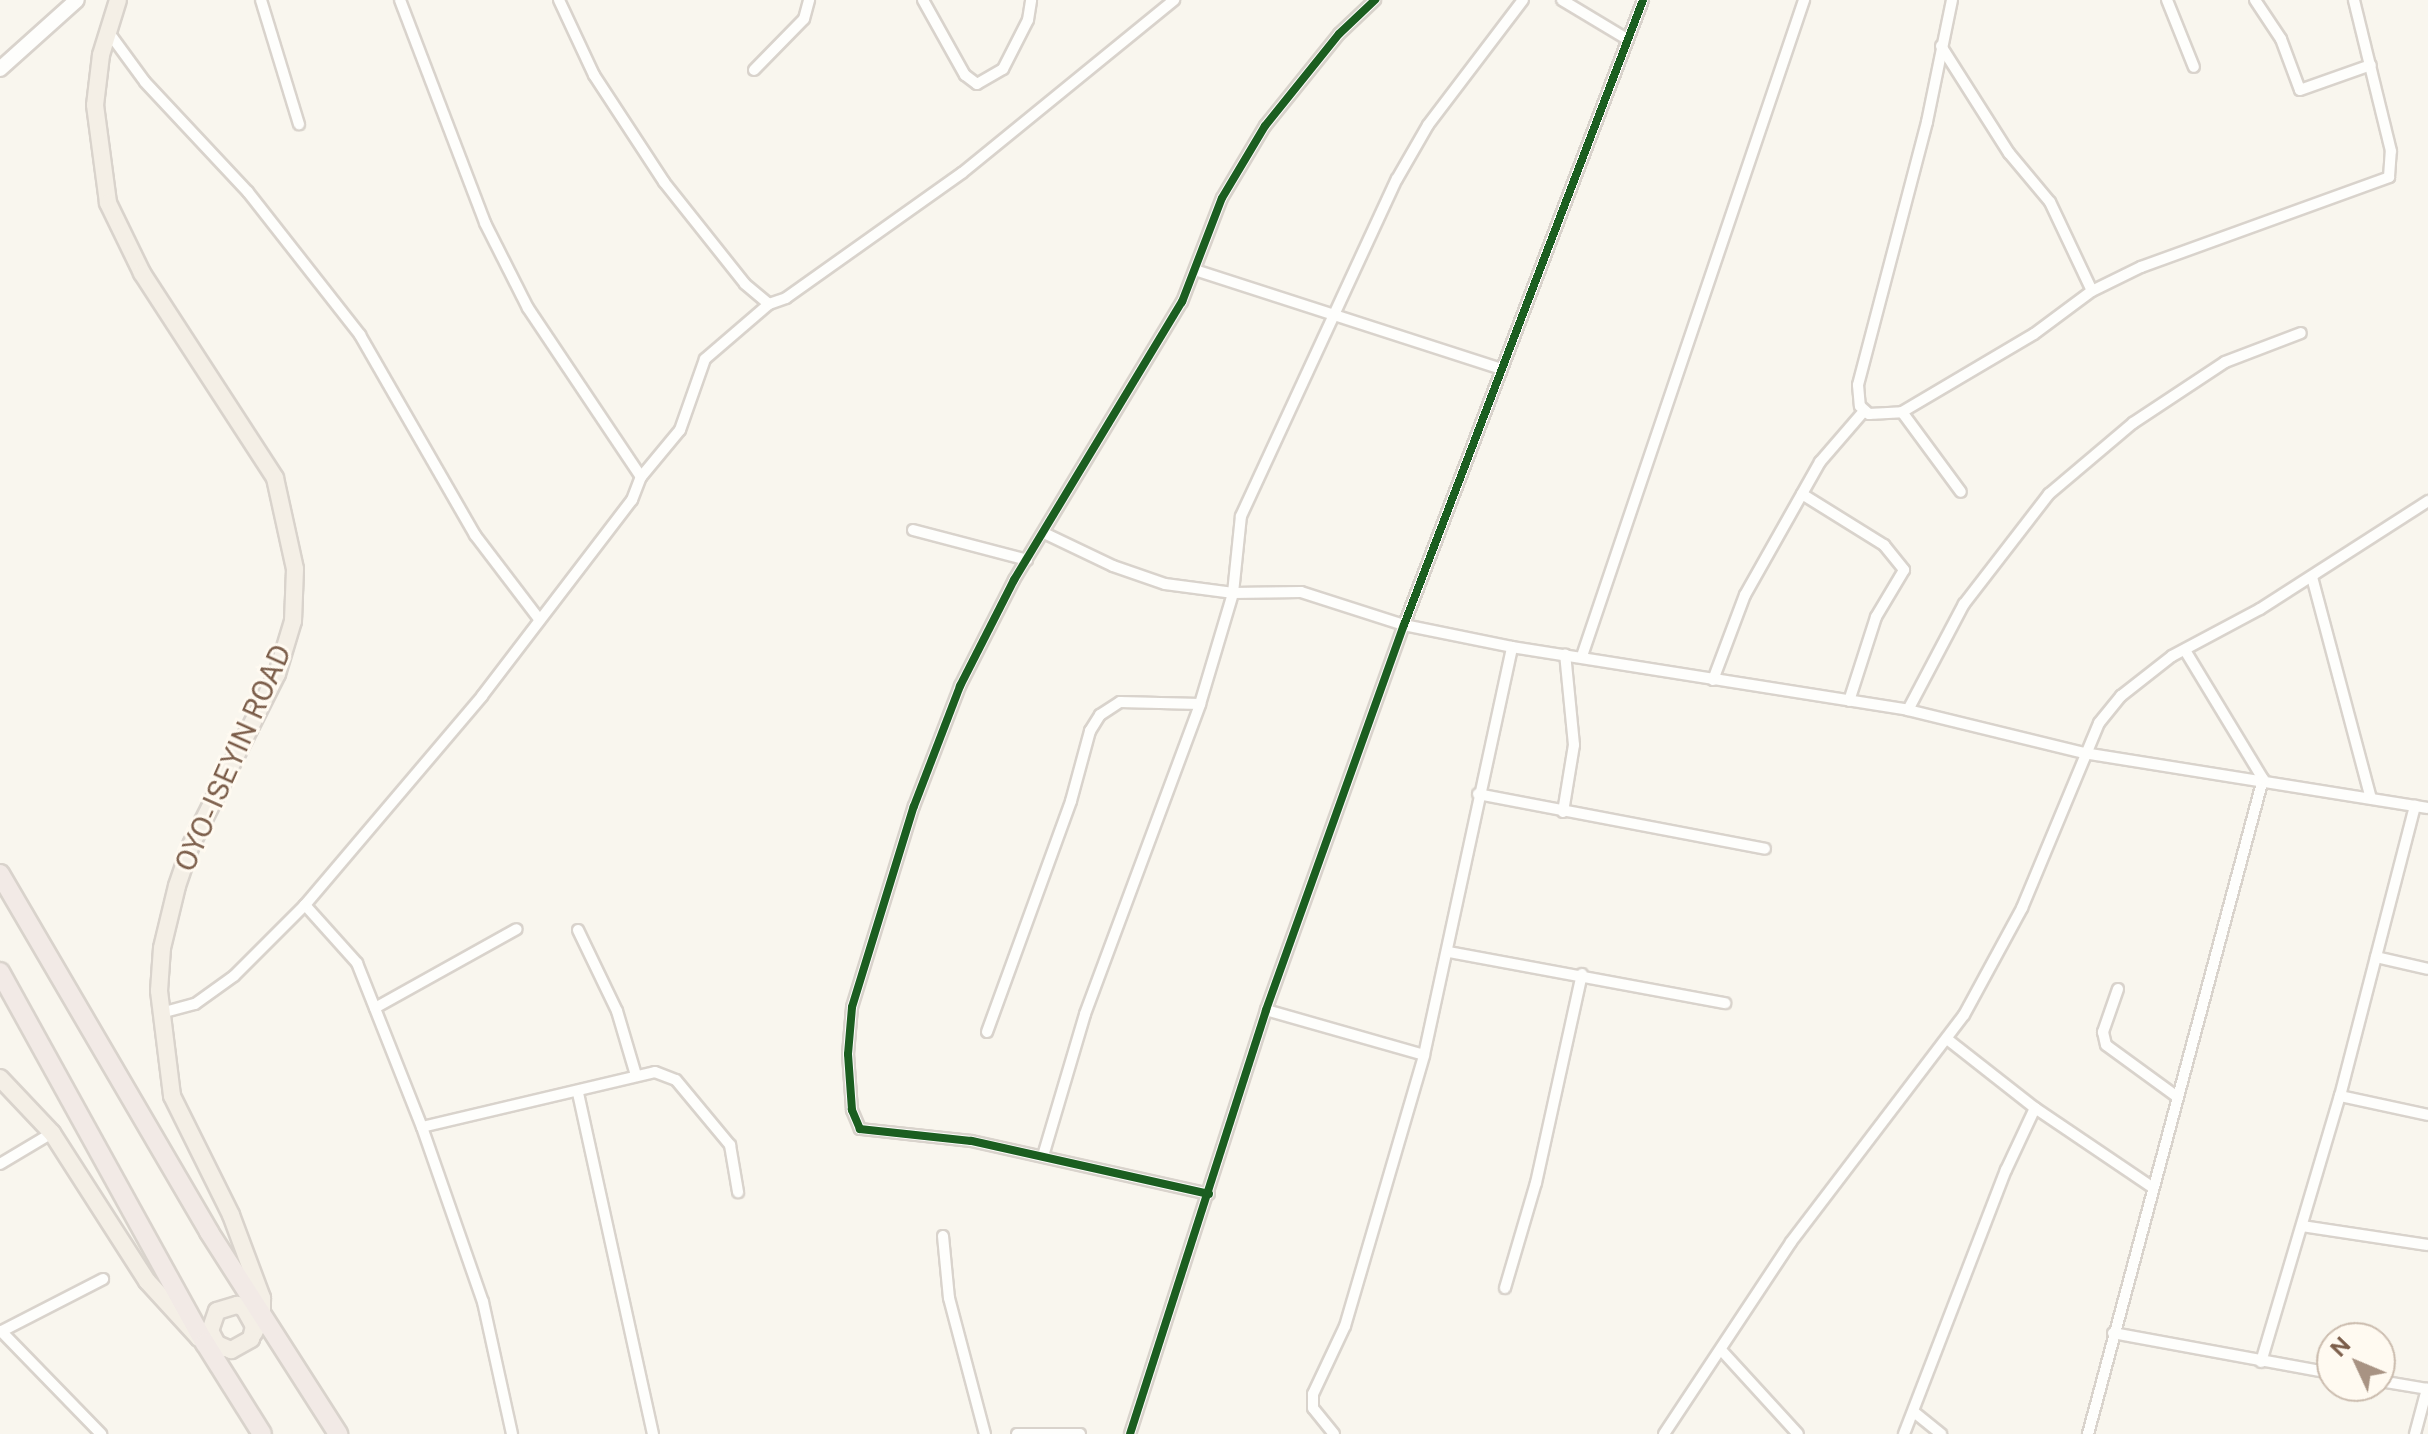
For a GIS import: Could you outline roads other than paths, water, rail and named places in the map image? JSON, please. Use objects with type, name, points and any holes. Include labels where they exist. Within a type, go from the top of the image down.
[{"type":"highway","points":[[0,874],[244,1285],[258,1324],[338,1434]]},
{"type":"highway","points":[[0,972],[205,1327],[262,1434]]},
{"type":"main road","name":"OYO- ISEYIN ROAD","points":[[118,0],[107,30],[95,105],[108,203],[142,273],[275,478],[295,569],[293,621],[277,674],[191,845],[162,948],[161,1013],[172,1096],[250,1263],[258,1324]]},
{"type":"main road","points":[[0,1078],[52,1133],[165,1303],[205,1327],[224,1348],[239,1348],[258,1324],[237,1307]]},
{"type":"main road","points":[[205,1327],[237,1307],[250,1263]]},
{"type":"main road","points":[[165,1303],[205,1327]]},
{"type":"street","points":[[0,69],[77,0]]},
{"type":"street","points":[[261,0],[299,124]]},
{"type":"street","points":[[400,0],[485,223],[528,308],[641,477]]},
{"type":"street","points":[[559,0],[594,75],[664,182],[745,284],[769,304]]},
{"type":"street","points":[[754,70],[804,19],[809,0]]},
{"type":"street","points":[[923,0],[965,75],[977,84],[1003,69],[1028,20],[1031,0]]},
{"type":"street","points":[[161,1013],[195,1004],[234,976],[305,905],[482,696],[632,500],[641,477],[680,430],[705,359],[769,304],[786,298],[962,173],[1174,0]]},
{"type":"street","points":[[1209,1194],[1043,1156],[860,1129],[852,1110],[848,1054],[852,1007],[914,806],[960,686],[1027,560],[1182,302],[1222,198],[1265,126],[1339,34],[1375,0]]},
{"type":"street","points":[[1043,1156],[1085,1014],[1200,704],[1233,593],[1241,516],[1384,207],[1428,125],[1523,0]]},
{"type":"street","points":[[1562,0],[1627,39]]},
{"type":"street","points":[[1130,1434],[1266,1010],[1404,625],[1643,0]]},
{"type":"street","points":[[1582,656],[1804,0]]},
{"type":"street","points":[[1864,411],[1858,385],[1927,122],[1952,0]]},
{"type":"street","points":[[2167,0],[2194,67]]},
{"type":"street","points":[[2255,0],[2281,39],[2300,90],[2371,65]]},
{"type":"street","points":[[1864,411],[1902,412],[2034,334],[2092,291],[2141,267],[2384,182],[2394,168],[2354,0]]},
{"type":"street","points":[[107,30],[145,82],[248,192],[360,335],[475,535],[539,619]]},
{"type":"street","points":[[1941,46],[2009,153],[2054,209],[2092,291]]},
{"type":"street","points":[[1195,270],[1335,318],[1501,369]]},
{"type":"street","points":[[1908,710],[1964,604],[2049,494],[2133,423],[2225,362],[2301,333]]},
{"type":"street","points":[[1713,680],[1737,609],[1820,462],[1864,411]]},
{"type":"street","points":[[1902,412],[1961,492]]},
{"type":"street","points":[[1802,494],[1884,545],[1904,570],[1876,617],[1849,701]]},
{"type":"street","points":[[1664,1434],[1723,1352],[1791,1242],[1947,1039],[2022,908],[2099,723],[2131,685],[2312,577],[2428,501]]},
{"type":"street","points":[[913,530],[1027,560]]},
{"type":"street","points":[[1044,533],[1113,566],[1165,584],[1233,593],[1301,592],[1404,625],[1512,647],[1908,710],[2016,740],[2084,753],[2263,779],[2428,808]]},
{"type":"street","points":[[2312,577],[2371,798]]},
{"type":"street","points":[[1334,1434],[1313,1408],[1313,1394],[1345,1326],[1424,1055],[1449,952],[1478,794],[1512,647]]},
{"type":"street","points":[[2088,1434],[2150,1186],[2226,931],[2263,779],[2185,650]]},
{"type":"street","points":[[1563,812],[1574,745],[1565,654]]},
{"type":"street","points":[[987,1032],[1071,801],[1090,731],[1100,715],[1120,702],[1200,704]]},
{"type":"street","points":[[1478,794],[1765,849]]},
{"type":"street","points":[[2261,1362],[2340,1096],[2415,806]]},
{"type":"street","points":[[305,905],[357,963],[422,1127],[483,1302],[512,1434]]},
{"type":"street","points":[[375,1008],[517,929]]},
{"type":"street","points":[[578,930],[617,1011],[636,1075]]},
{"type":"street","points":[[1449,952],[1582,974],[1725,1003]]},
{"type":"street","points":[[2376,957],[2428,969]]},
{"type":"street","points":[[1505,1288],[1536,1183],[1582,974]]},
{"type":"street","points":[[2118,989],[2103,1032],[2106,1045],[2176,1096]]},
{"type":"street","points":[[1266,1010],[1424,1055]]},
{"type":"street","points":[[1947,1039],[2035,1108],[2150,1186]]},
{"type":"street","points":[[422,1127],[578,1093],[655,1072],[676,1080],[730,1145],[738,1192]]},
{"type":"street","points":[[578,1093],[653,1434]]},
{"type":"street","points":[[2340,1096],[2428,1115]]},
{"type":"street","points":[[1904,1434],[1988,1215],[2035,1108]]},
{"type":"street","points":[[0,1164],[52,1133]]},
{"type":"street","points":[[2302,1226],[2428,1245]]},
{"type":"street","points":[[943,1236],[949,1298],[985,1434]]},
{"type":"street","points":[[101,1434],[1,1331],[103,1279]]},
{"type":"street","points":[[2113,1333],[2316,1371]]},
{"type":"street","points":[[1723,1352],[1798,1434]]},
{"type":"street","points":[[2396,1384],[2428,1389],[2415,1434]]},
{"type":"street","points":[[1914,1412],[1941,1434]]},
{"type":"street","points":[[1017,1434],[1080,1434]]}]
